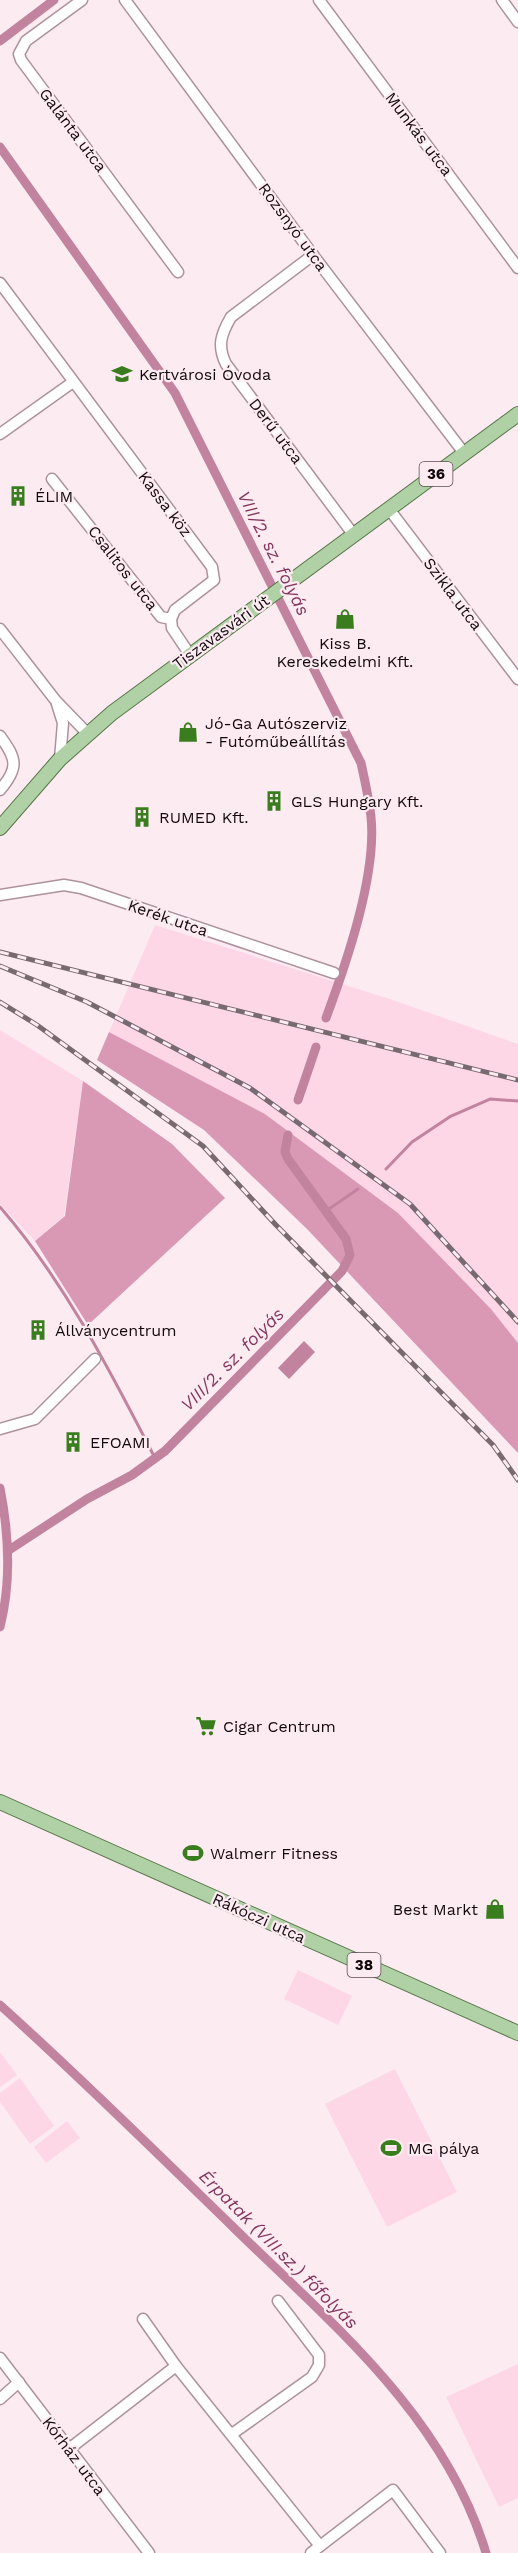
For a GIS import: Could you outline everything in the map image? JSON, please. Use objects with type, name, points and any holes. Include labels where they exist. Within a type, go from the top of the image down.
[{"type":"main road","name":"Tiszavasvári út","points":[[0,828],[60,759],[87,733],[518,414]]},
{"type":"main road","name":"Rákóczi utca","points":[[0,1802],[518,2032]]},
{"type":"street","name":"Galánta utca","points":[[82,0],[26,42],[21,48],[21,60],[178,272]]},
{"type":"street","name":"Rozsnyó utca","points":[[125,0],[313,255],[464,453]]},
{"type":"street","name":"Munkás utca","points":[[319,0],[518,268]]},
{"type":"street","points":[[502,0],[518,22]]},
{"type":"street","name":"Derű utca","points":[[313,255],[231,317],[224,329],[220,352],[226,364],[353,534]]},
{"type":"street","points":[[0,284],[73,382],[0,434]]},
{"type":"street","name":"Kassa köz","points":[[73,382],[212,567],[214,580],[175,610],[171,619]]},
{"type":"street","name":"Csalitos utca","points":[[52,479],[161,617],[171,619],[172,628],[190,655]]},
{"type":"street","name":"Szikla utca","points":[[389,509],[518,679]]},
{"type":"street","points":[[0,629],[56,701],[87,733]]},
{"type":"street","points":[[56,701],[63,723],[60,759]]},
{"type":"street","points":[[0,736],[12,754],[14,763],[13,773],[0,790]]},
{"type":"street","name":"Kerék utca","points":[[0,895],[64,885],[81,888],[334,973]]},
{"type":"street","points":[[0,1429],[35,1419],[95,1359]]},
{"type":"street","points":[[232,2434],[312,2377],[319,2365],[319,2355],[278,2301]]},
{"type":"street","points":[[143,2319],[176,2366],[232,2434],[315,2550],[393,2490],[440,2553]]},
{"type":"street","name":"Kórház utca","points":[[0,2358],[149,2553]]},
{"type":"street","points":[[69,2449],[176,2366]]},
{"type":"street","points":[[0,2398],[19,2382]]},
{"type":"shaded area","points":[[155,925],[390,999],[518,1044],[518,1343],[491,1309],[398,1213],[265,1114],[109,1032]]},
{"type":"shaded area","points":[[0,1030],[83,1081],[64,1216],[35,1241],[0,1204]]},
{"type":"shaded area","points":[[109,1032],[265,1114],[398,1213],[491,1309],[518,1343],[518,1453],[307,1229],[204,1130],[97,1060]]},
{"type":"shaded area","points":[[83,1081],[172,1144],[225,1198],[88,1325],[35,1241],[65,1216]]},
{"type":"shaded area","points":[[304,1341],[315,1352],[289,1379],[278,1368]]},
{"type":"shaded area","points":[[298,1970],[352,1996],[338,2025],[284,1999]]},
{"type":"shaded area","points":[[0,2052],[17,2075],[0,2087]]},
{"type":"shaded area","name":"MG pálya","points":[[395,2069],[457,2192],[387,2227],[325,2104]]},
{"type":"shaded area","points":[[20,2078],[54,2126],[30,2144],[0,2102],[0,2093]]},
{"type":"shaded area","points":[[67,2121],[80,2138],[46,2163],[34,2147]]},
{"type":"shaded area","points":[[518,2364],[518,2498],[499,2507],[446,2397]]},
{"type":"waterway","name":"VIII/2. sz. folyás","points":[[0,41],[54,0]]},
{"type":"waterway","name":"VIII/2. sz. folyás","points":[[0,147],[175,393],[361,763],[371,817],[372,840],[369,865],[365,892],[351,946],[326,1018]]},
{"type":"waterway","name":"VIII/2. sz. folyás","points":[[298,1100],[316,1047]]},
{"type":"waterway","points":[[386,1169],[412,1142],[451,1116],[490,1099],[518,1101]]},
{"type":"waterway","name":"VIII/2. sz. folyás","points":[[9,1550],[87,1499],[132,1475],[165,1451],[342,1271],[350,1255],[346,1239],[288,1159],[285,1152],[288,1135]]},
{"type":"waterway","points":[[326,1211],[358,1189]]},
{"type":"waterway","points":[[0,1207],[66,1296],[155,1458]]},
{"type":"waterway","name":"Érpatak (VIII.sz.) főfolyás","points":[[0,1488],[8,1557],[6,1592],[0,1627]]},
{"type":"waterway","name":"Érpatak (VIII.sz.) főfolyás","points":[[0,2005],[89,2087],[309,2300],[381,2375],[414,2415],[443,2458],[467,2504],[486,2553]]},
{"type":"railway","points":[[0,952],[518,1080]]},
{"type":"railway","points":[[0,966],[87,1002],[250,1088],[410,1204],[518,1322]]},
{"type":"railway","points":[[0,1002],[37,1025],[203,1146],[276,1225],[493,1445],[518,1480]]},
{"type":"place","name":"Kertvárosi Óvoda","points":[[122,374]]},
{"type":"place","name":"ÉLIM","points":[[18,496]]},
{"type":"place","name":"Kiss B. Kereskedelmi Kft.","points":[[345,619]]},
{"type":"place","name":"Jó-Ga Autószerviz - Futóműbeállítás","points":[[188,732]]},
{"type":"place","name":"GLS Hungary Kft.","points":[[274,801]]},
{"type":"place","name":"RUMED Kft.","points":[[142,817]]},
{"type":"place","name":"Állványcentrum","points":[[38,1330]]},
{"type":"place","name":"EFOAMI","points":[[73,1442]]},
{"type":"place","name":"Cigar Centrum","points":[[206,1726]]},
{"type":"place","name":"Walmerr Fitness","points":[[193,1853]]},
{"type":"place","name":"Best Markt","points":[[495,1909]]},
{"type":"place","name":"MG pálya","points":[[391,2148]]}]
